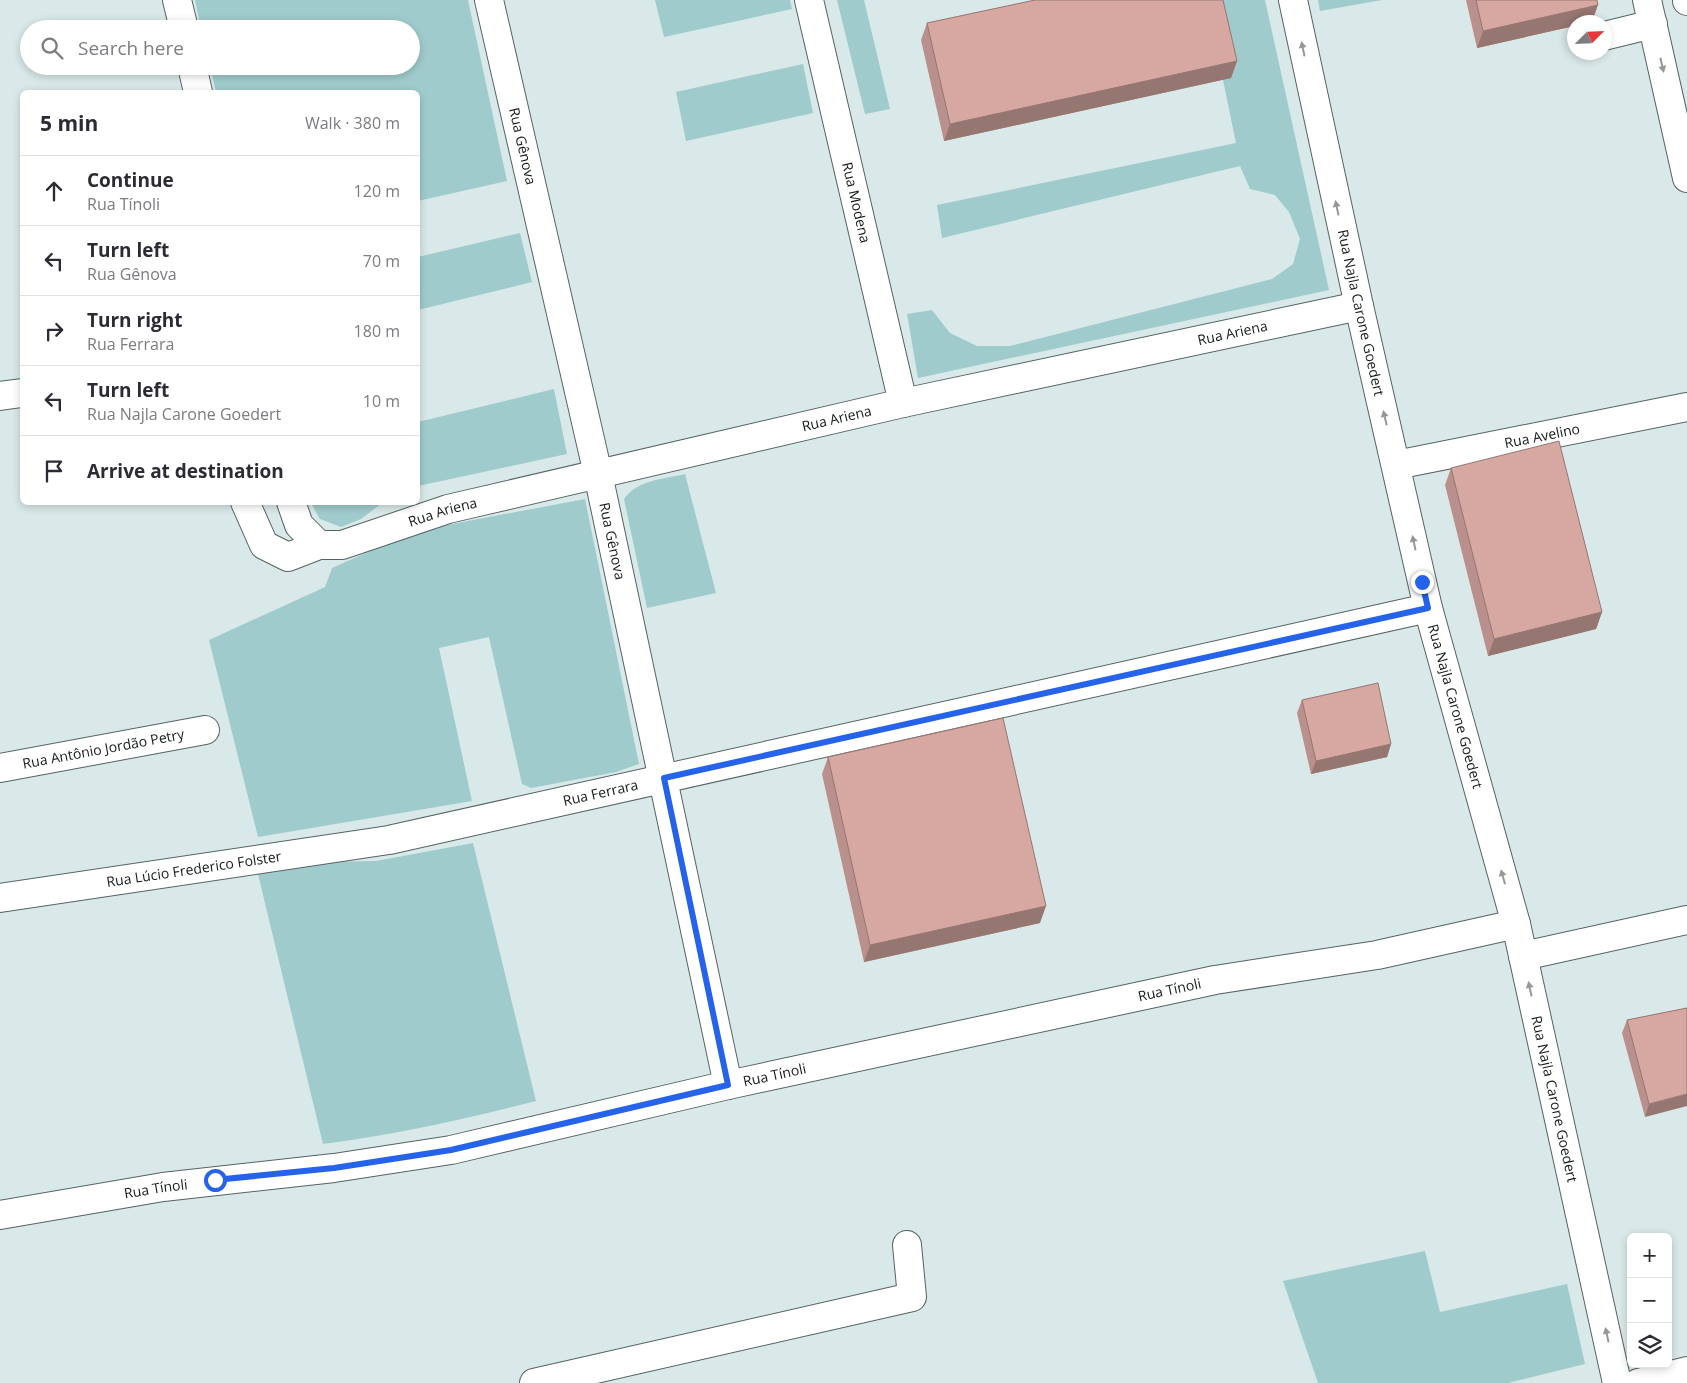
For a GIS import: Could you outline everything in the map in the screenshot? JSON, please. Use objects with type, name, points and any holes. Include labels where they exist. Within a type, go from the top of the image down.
[{"type":"street","points":[[177,0],[182,20]]},
{"type":"street","name":"Rua Gênova","points":[[489,0],[598,474],[728,1085]]},
{"type":"street","name":"Rua Modena","points":[[810,0],[903,403]]},
{"type":"street","name":"Rua Najla Carone Goedert","points":[[1293,0],[1359,306],[1428,608],[1516,924],[1617,1383]]},
{"type":"street","points":[[1612,32],[1650,12],[1687,178]]},
{"type":"street","points":[[194,75],[198,90]]},
{"type":"street","name":"Rua Ariena","points":[[319,544],[342,545],[428,515],[903,403],[1359,306]]},
{"type":"street","points":[[0,396],[20,393]]},
{"type":"street","name":"Rua Avelino","points":[[1396,465],[1687,407]]},
{"type":"street","points":[[245,505],[264,545],[288,557],[319,544],[299,525],[292,505]]},
{"type":"street","name":"Rua Ferrara","points":[[389,840],[1428,608]]},
{"type":"street","name":"Rua Antônio Jordão Petry","points":[[0,768],[205,730]]},
{"type":"street","name":"Rua Lúcio Frederico Folster","points":[[0,898],[389,840]]},
{"type":"street","points":[[1523,956],[1687,920]]},
{"type":"street","name":"Rua Tínoli","points":[[0,1216],[163,1187],[334,1168],[451,1150],[728,1085],[1215,980],[1377,955],[1516,924]]},
{"type":"street","points":[[534,1383],[912,1297],[907,1245]]},
{"type":"street","points":[[1638,1383],[1687,1371]]},
{"type":"shaded area","points":[[195,0],[468,0],[507,181],[420,201],[420,90],[216,90],[212,75],[420,75],[420,20],[199,20]]},
{"type":"shaded area","points":[[655,0],[790,0],[792,9],[664,37]]},
{"type":"shaded area","points":[[837,0],[864,0],[890,109],[865,114]]},
{"type":"shaded area","points":[[1213,0],[1265,0],[1329,290],[918,378],[907,314],[932,310],[950,333],[977,346],[1010,346],[1272,279],[1293,264],[1300,239],[1289,212],[1275,195],[1250,189],[1240,166],[942,238],[937,205],[1236,143],[1223,80]]},
{"type":"shaded area","points":[[1318,0],[1382,0],[1320,11]]},
{"type":"shaded area","points":[[803,64],[813,113],[686,141],[676,92]]},
{"type":"shaded area","points":[[520,233],[532,282],[420,310],[420,257]]},
{"type":"shaded area","points":[[554,389],[567,454],[420,486],[420,422]]},
{"type":"shaded area","points":[[685,474],[716,593],[647,608],[624,499],[629,493],[643,484]]},
{"type":"shaded area","points":[[585,499],[639,764],[616,772],[531,788],[522,784],[489,637],[439,648],[472,801],[258,837],[209,640],[325,587],[332,568],[415,531]]},
{"type":"shaded area","points":[[312,505],[379,505],[361,519],[341,527],[320,519]]},
{"type":"shaded area","points":[[473,843],[536,1101],[430,1126],[323,1144],[257,870],[310,862],[376,861]]},
{"type":"shaded area","points":[[1425,1251],[1440,1312],[1567,1284],[1585,1364],[1508,1383],[1318,1383],[1283,1281]]},
{"type":"building","points":[[1035,0],[1223,0],[1237,61],[950,124],[927,23]]},
{"type":"building","points":[[1476,0],[1597,0],[1598,5],[1483,31]]},
{"type":"building","points":[[1559,441],[1602,612],[1494,639],[1451,468]]},
{"type":"building","points":[[1378,683],[1391,744],[1316,761],[1302,700]]},
{"type":"building","points":[[1003,718],[1046,906],[870,945],[828,757]]},
{"type":"building","points":[[1687,1008],[1687,1094],[1649,1104],[1627,1020]]},
{"type":"route","points":[[215,1180],[334,1168],[451,1150],[728,1085],[664,778],[1428,608],[1422,582]]}]
